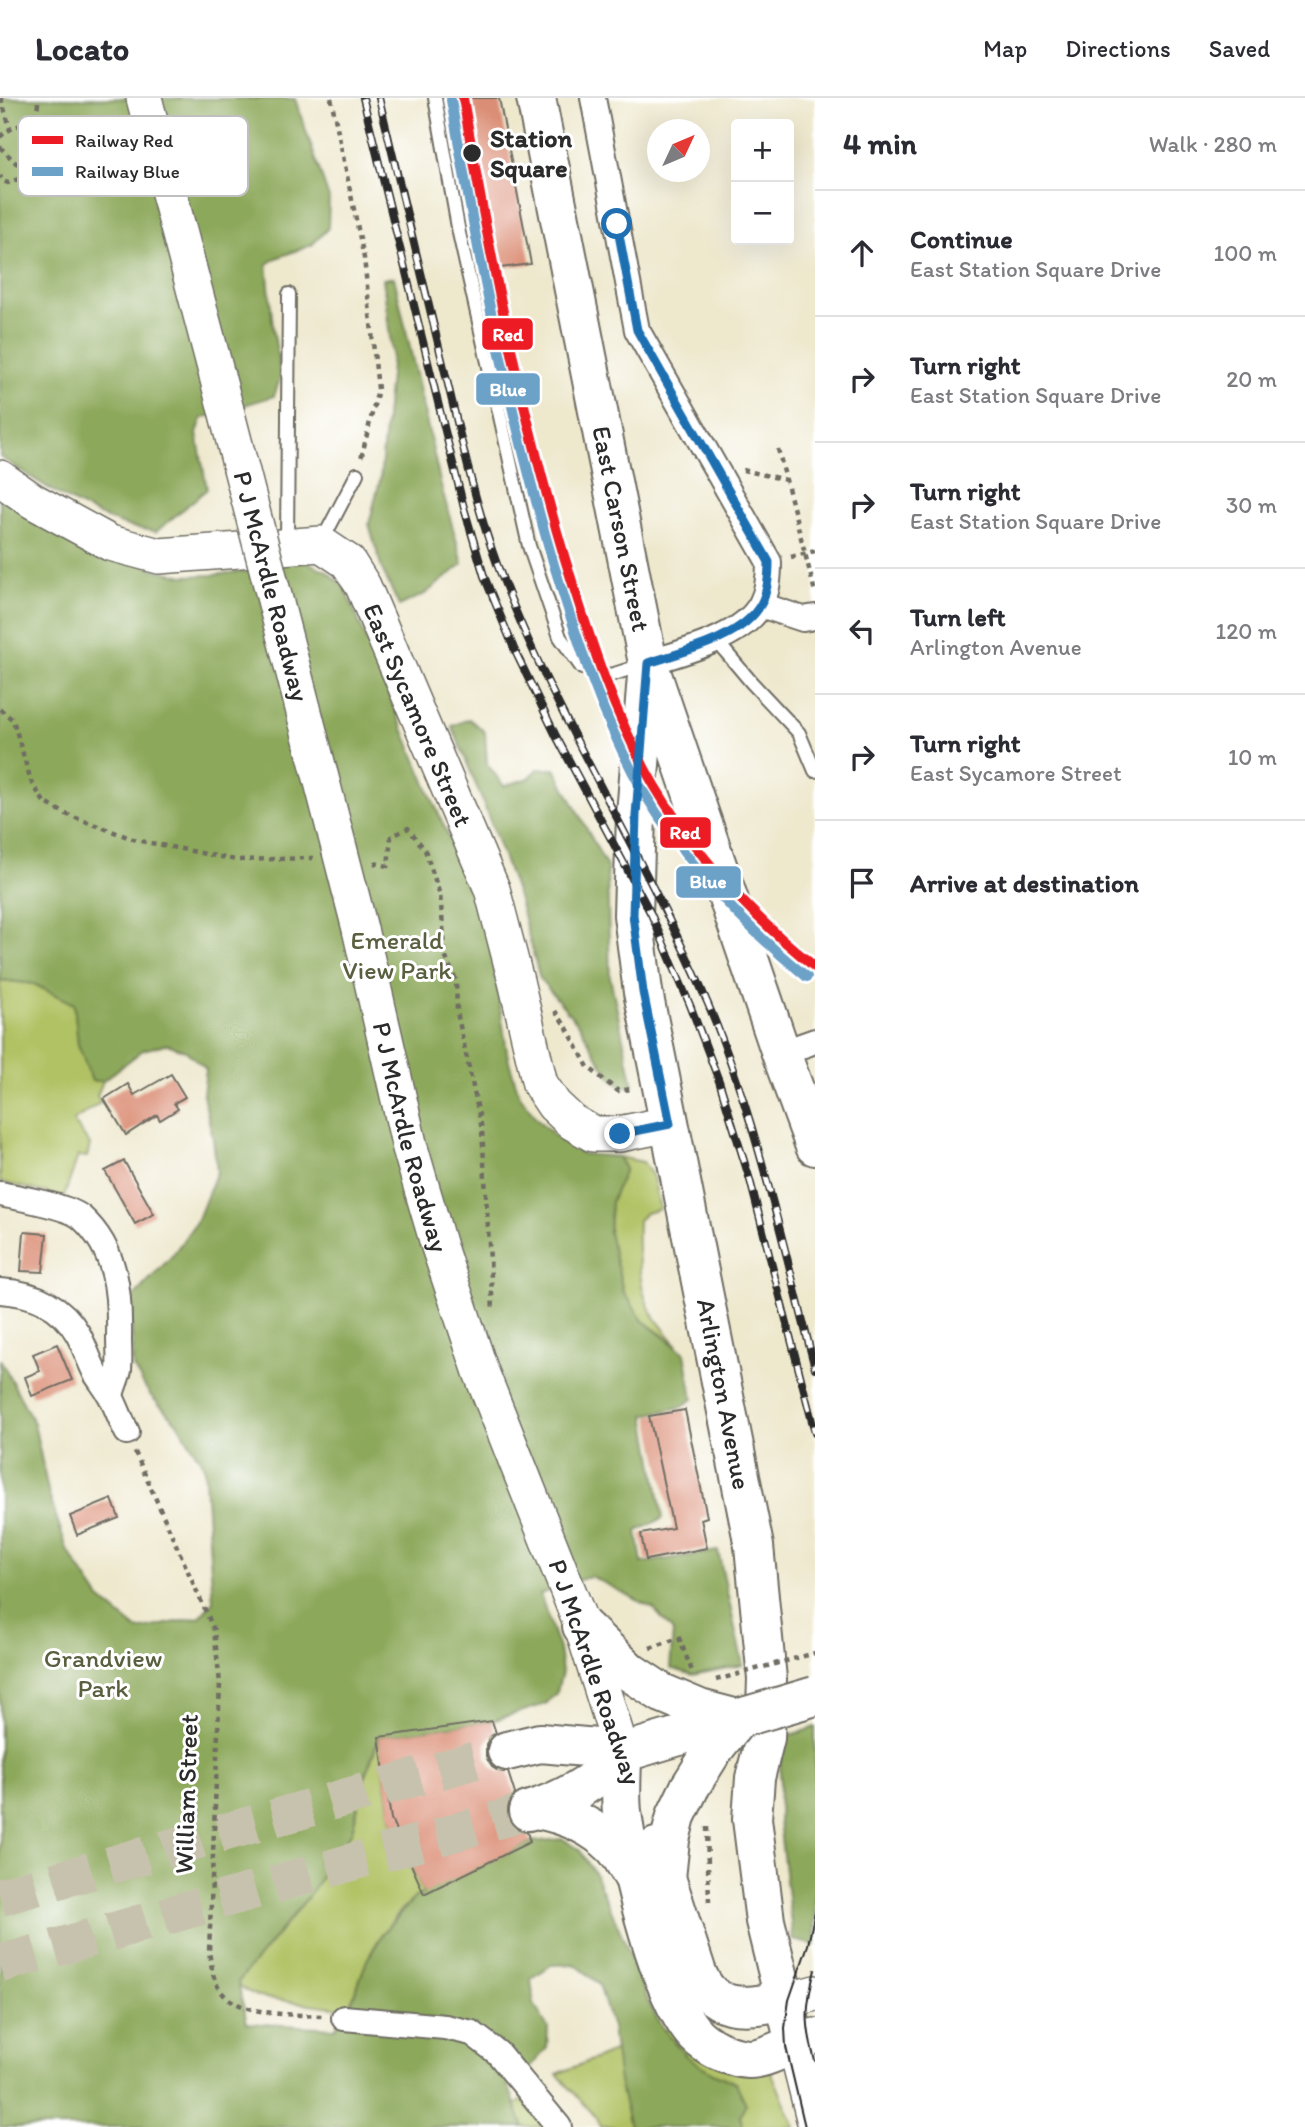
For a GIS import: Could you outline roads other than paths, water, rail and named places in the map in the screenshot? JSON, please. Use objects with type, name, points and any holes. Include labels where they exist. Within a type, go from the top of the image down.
[{"type":"main road","name":"P J McArdle Roadway","points":[[144,98],[149,116]]},
{"type":"main road","name":"East Carson Street","points":[[536,98],[648,663],[798,1047],[815,1146]]},
{"type":"main road","name":"P J McArdle Roadway","points":[[170,196],[360,929],[410,1148],[439,1247],[476,1357],[582,1626],[622,1753]]},
{"type":"main road","points":[[0,478],[33,501],[110,542],[159,556],[304,546]]},
{"type":"main road","name":"East Sycamore Street","points":[[304,546],[348,562],[363,586],[492,889],[540,1084],[554,1105],[572,1122],[593,1134],[620,1134],[670,1124]]},
{"type":"main road","name":"Arlington Avenue","points":[[648,663],[636,815],[633,915],[643,992],[754,1546],[766,1679],[765,1738],[755,1778],[752,1819],[765,1920],[800,1997],[815,2122]]},
{"type":"main road","points":[[582,1626],[629,1672],[678,1685],[701,1709],[738,1719]]},
{"type":"main road","points":[[507,1751],[540,1743],[622,1753],[815,1696]]},
{"type":"main road","points":[[738,1719],[713,1750],[690,1787],[676,1816],[670,1840],[649,1877],[652,1943],[683,2017],[698,2038],[726,2054],[749,2059],[805,2040]]},
{"type":"main road","points":[[622,1753],[622,1811],[649,1877],[699,1980],[710,1994],[738,2007],[800,1997]]},
{"type":"main road","points":[[622,1753],[609,1769],[588,1785],[559,1801],[530,1811],[554,1812],[597,1833],[649,1877]]},
{"type":"street","points":[[593,98],[637,330],[769,562],[769,583],[761,605],[737,629],[648,663]]},
{"type":"street","points":[[761,605],[803,619],[815,617]]},
{"type":"street","points":[[0,1194],[48,1205],[81,1217],[111,1259],[118,1285],[120,1313],[119,1370],[111,1395]]},
{"type":"street","points":[[0,1291],[38,1297],[55,1307],[77,1332],[96,1374],[111,1395],[127,1432]]},
{"type":"street","points":[[344,2018],[444,2027],[472,2033],[498,2053],[559,2127]]},
{"type":"lane","points":[[435,98],[460,233],[529,546],[560,637],[582,668],[611,675],[648,663]]},
{"type":"lane","points":[[289,294],[304,546]]},
{"type":"lane","points":[[304,546],[357,474]]},
{"type":"lane","points":[[715,639],[799,733],[815,771]]},
{"type":"tunnel","points":[[0,1897],[507,1751]]},
{"type":"tunnel","points":[[0,1964],[525,1812]]},
{"type":"tram line","points":[[805,2127],[786,2047],[785,2028],[789,2000],[808,1945],[815,1911]]},
{"type":"tram line","points":[[815,1970],[809,1995],[808,2016],[815,2061]]},
{"type":"railway","points":[[363,98],[464,508],[484,576],[515,651],[556,736],[651,914],[690,1005],[719,1081],[750,1180],[815,1433]]},
{"type":"railway","points":[[379,98],[468,467],[497,564],[545,676],[656,893],[708,1004],[755,1138],[815,1368]]},
{"type":"rail line","name":"Red","points":[[463,98],[495,272],[534,445],[565,559],[614,703],[654,785],[688,836],[747,906],[815,967]]},
{"type":"rail line","name":"Blue","points":[[451,100],[472,218],[523,450],[554,565],[604,709],[643,791],[678,843],[738,914],[807,977]]},
{"type":"place","name":"Station Square","points":[[472,153]]},
{"type":"park label","name":"Emerald View Park","points":[[397,955]]},
{"type":"park label","name":"Grandview Park","points":[[103,1673]]}]
